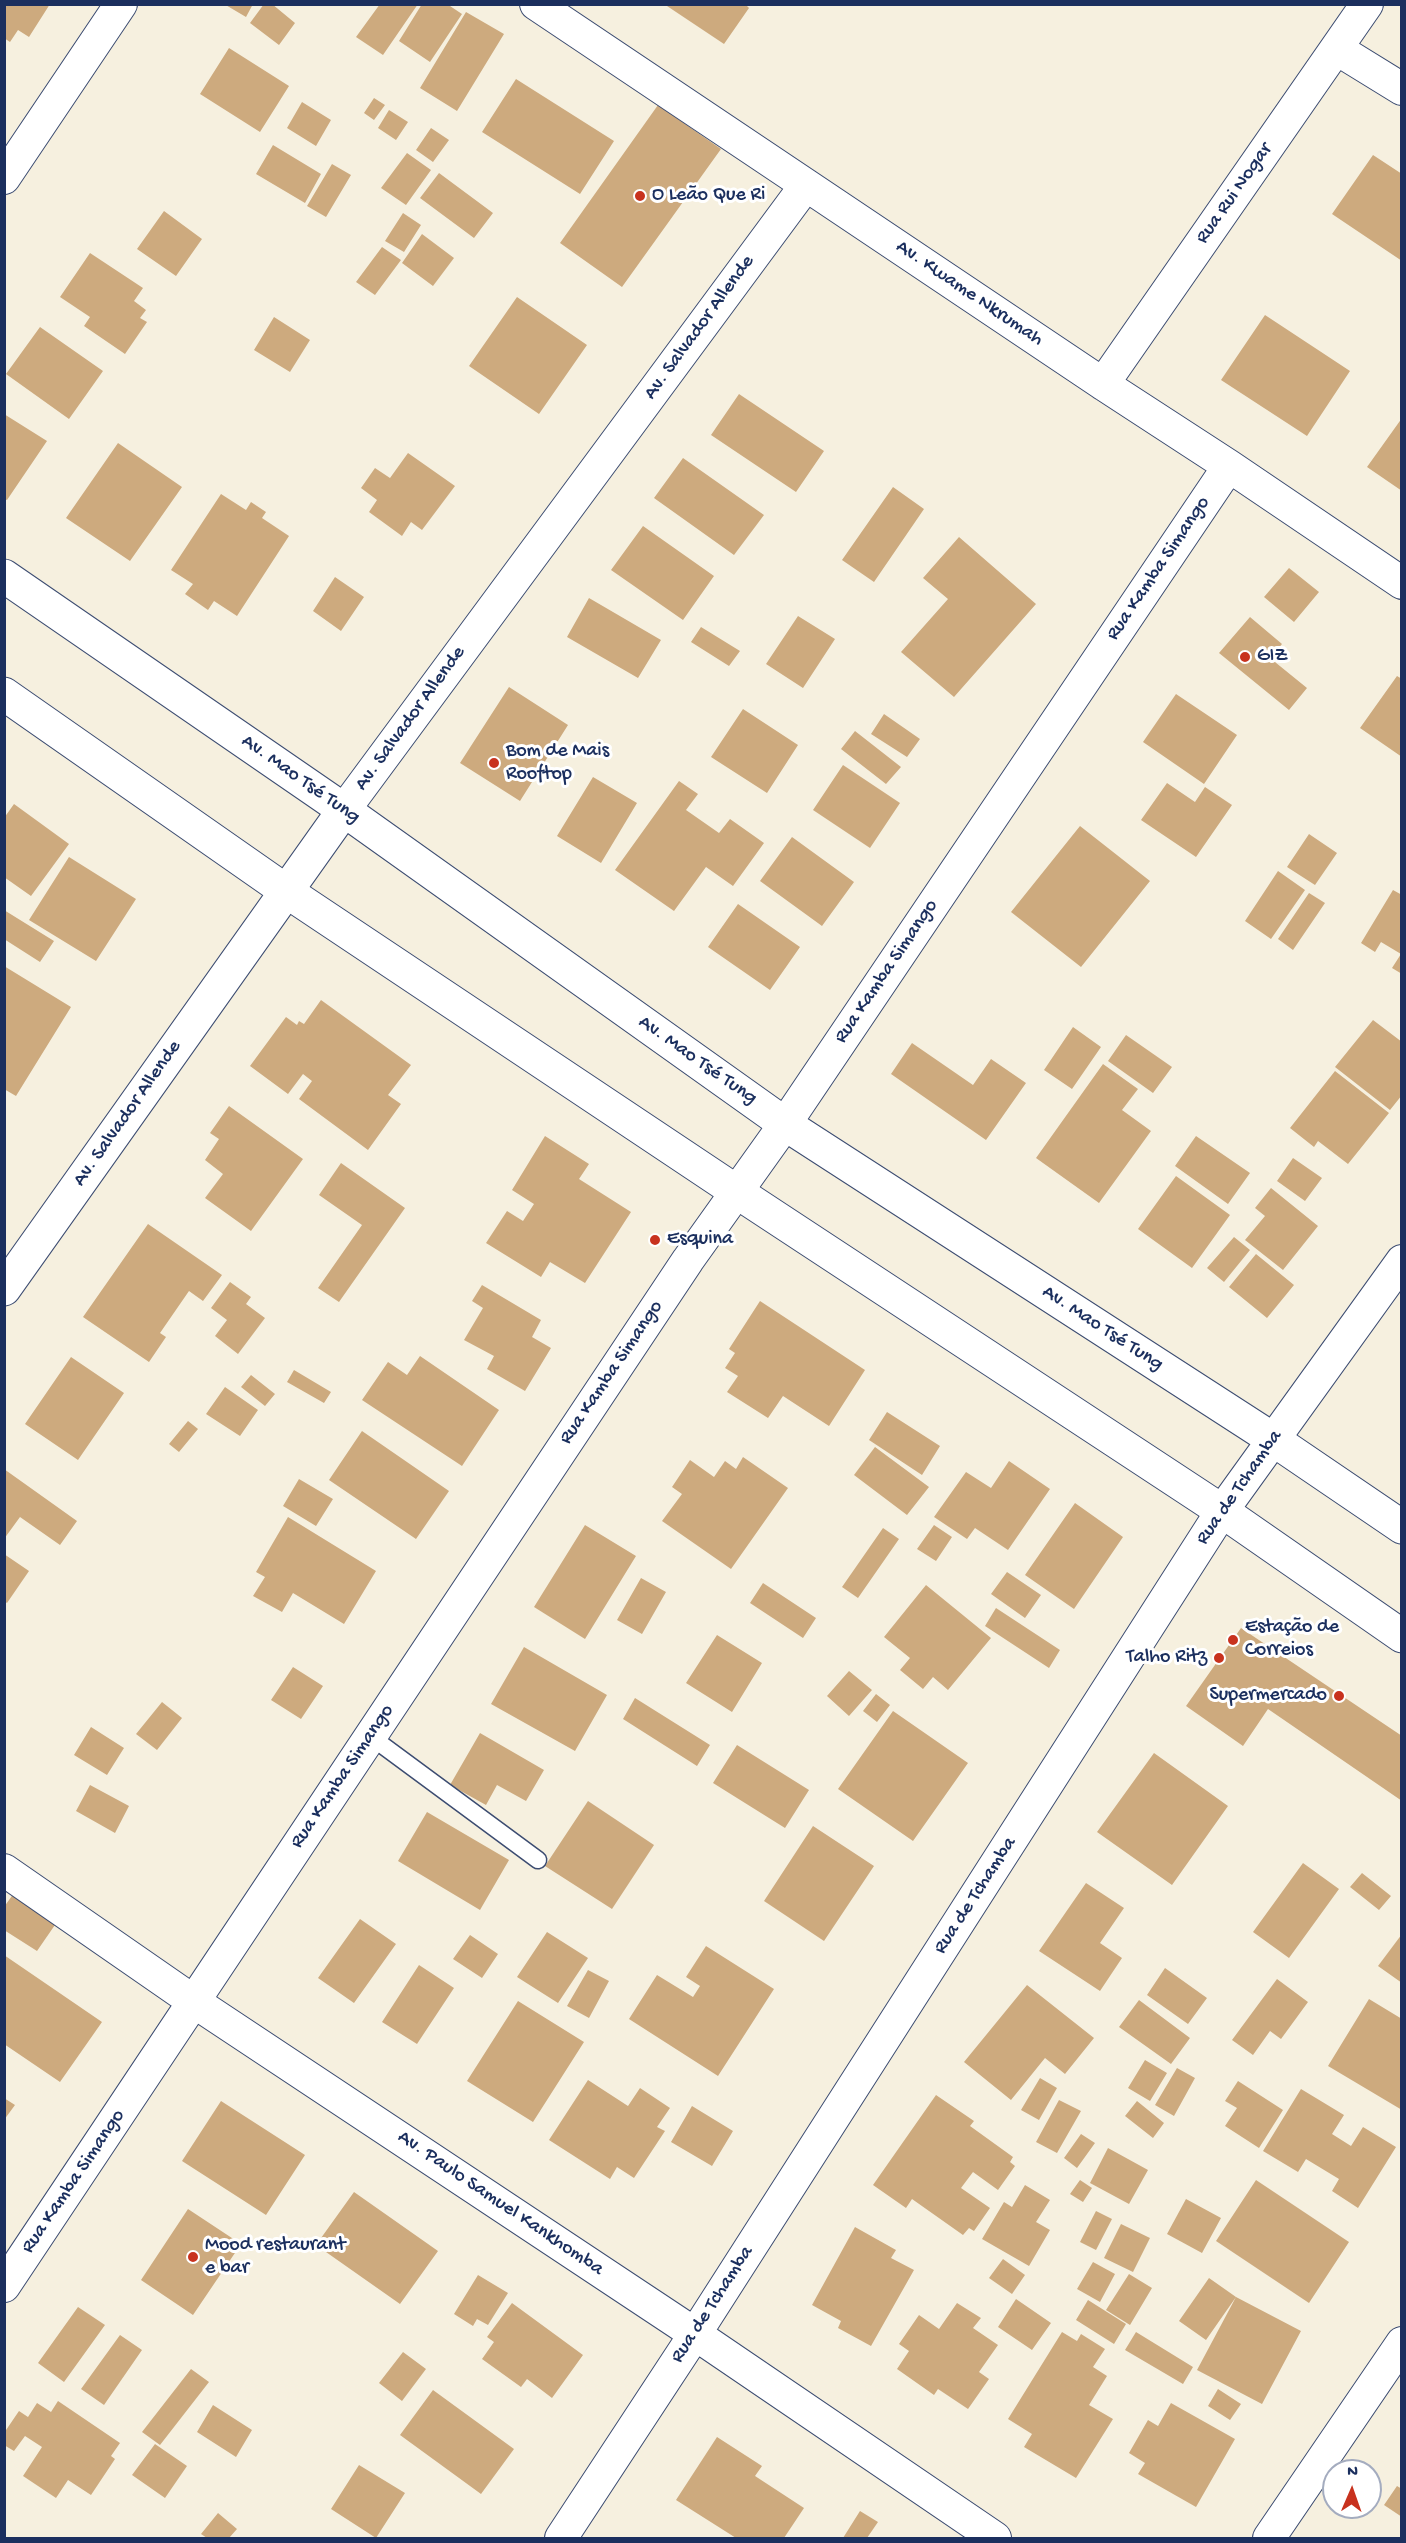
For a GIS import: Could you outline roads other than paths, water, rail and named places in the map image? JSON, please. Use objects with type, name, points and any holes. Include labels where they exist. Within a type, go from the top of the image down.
[{"type":"main road","name":"Av. Mao Tsé Tung","points":[[4,576],[344,810],[785,1124],[1274,1440],[1401,1527]]},
{"type":"main road","points":[[4,694],[286,891],[737,1192],[1222,1511],[1401,1636]]},
{"type":"main road","name":"Av. Salvador Allende","points":[[4,1290],[344,810]]},
{"type":"street","points":[[4,178],[121,4]]},
{"type":"street","name":"Av. Kwame Nkrumah","points":[[536,4],[1229,466],[1401,584]]},
{"type":"street","name":"Rua Rui Nogar","points":[[1103,384],[1367,4]]},
{"type":"street","points":[[1337,49],[1401,89]]},
{"type":"street","name":"Av. Salvador Allende","points":[[344,810],[806,185]]},
{"type":"street","name":"Rua Kamba Simango","points":[[4,2286],[688,1260],[785,1124],[1229,466]]},
{"type":"street","name":"Rua de Tchamba","points":[[561,2538],[695,2334],[1222,1511],[1401,1260]]},
{"type":"street","name":"Av. Paulo Samuel Kankhomba","points":[[4,1870],[193,2001],[695,2334],[995,2538]]},
{"type":"street","points":[[1269,2538],[1401,2343]]},
{"type":"lane","points":[[370,1737],[538,1860]]},
{"type":"place","name":"O Leão Que Ri","points":[[640,196]]},
{"type":"place","name":"GIZ","points":[[1245,657]]},
{"type":"place","name":"Bom de Mais Rooftop","points":[[494,763]]},
{"type":"place","name":"Esquina","points":[[655,1240]]},
{"type":"place","name":"Estação de Correios","points":[[1233,1640]]},
{"type":"place","name":"Talho Ritz","points":[[1219,1658]]},
{"type":"place","name":"Supermercado","points":[[1339,1696]]},
{"type":"place","name":"Mood restaurant e bar","points":[[193,2257]]}]
